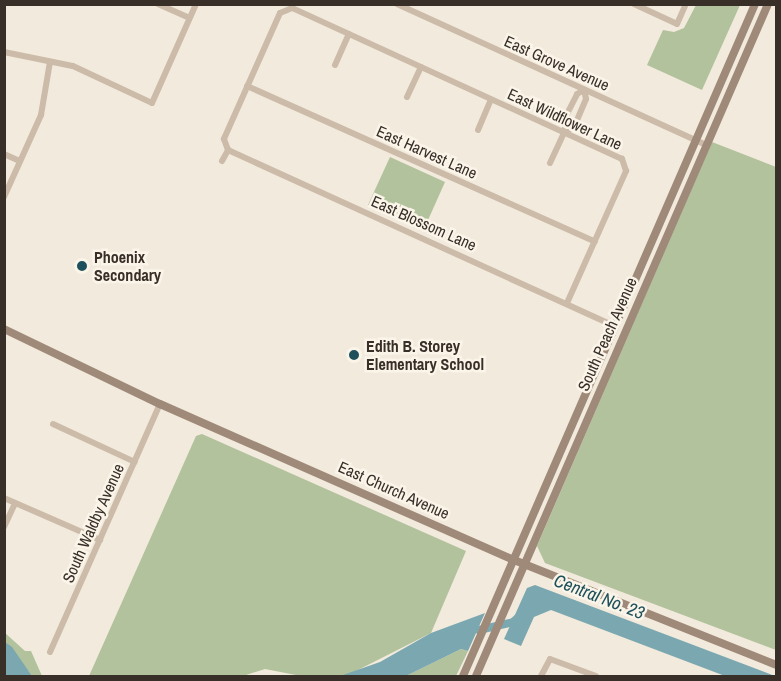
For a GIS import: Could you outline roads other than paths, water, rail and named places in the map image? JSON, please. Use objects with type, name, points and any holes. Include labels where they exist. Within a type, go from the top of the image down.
[{"type":"street","points":[[158,4],[189,18]]},
{"type":"street","points":[[4,52],[73,66],[152,103],[196,4]]},
{"type":"street","name":"East Grove Avenue","points":[[397,4],[707,145]]},
{"type":"street","points":[[634,4],[677,24],[686,4]]},
{"type":"street","name":"South Peach Avenue","points":[[463,676],[755,4]]},
{"type":"street","name":"South Peach Avenue","points":[[476,676],[768,4]]},
{"type":"street","name":"East Wildflower Lane","points":[[247,86],[285,8],[349,34],[626,164],[595,242]]},
{"type":"street","points":[[335,65],[349,34]]},
{"type":"street","points":[[4,197],[41,115],[50,62]]},
{"type":"street","points":[[407,97],[421,67]]},
{"type":"street","points":[[222,161],[247,86]]},
{"type":"street","name":"East Harvest Lane","points":[[247,86],[595,242]]},
{"type":"street","points":[[550,163],[564,133],[571,106],[577,94],[584,90],[586,99],[575,125],[564,133]]},
{"type":"street","name":"East Wildflower Lane","points":[[478,130],[491,100]]},
{"type":"street","points":[[571,106],[575,112],[581,111]]},
{"type":"street","name":"East Blossom Lane","points":[[225,148],[614,326]]},
{"type":"street","points":[[4,154],[20,162]]},
{"type":"street","points":[[567,303],[595,242]]},
{"type":"street","name":"East Church Avenue","points":[[4,329],[160,404],[523,564],[777,665]]},
{"type":"street","points":[[571,454],[600,378],[596,368]]},
{"type":"street","name":"South Waldby Avenue","points":[[50,652],[160,404]]},
{"type":"street","points":[[53,424],[135,462]]},
{"type":"street","points":[[4,498],[100,540]]},
{"type":"street","points":[[4,527],[15,503]]},
{"type":"street","points":[[541,676],[550,658],[596,676]]},
{"type":"water","points":[[535,585],[775,676],[725,676],[551,610],[534,617],[521,646],[504,639],[527,588]]},
{"type":"water","points":[[485,613],[468,651],[461,649],[406,676],[340,676],[380,662],[431,633]]},
{"type":"water","points":[[5,642],[12,647],[32,676],[5,676]]},
{"type":"waterway","name":"Central No. 23","points":[[479,630],[513,622],[520,616]]},
{"type":"place","name":"Phoenix Secondary","points":[[82,266]]},
{"type":"place","name":"Edith B. Storey Elementary School","points":[[354,355]]}]
